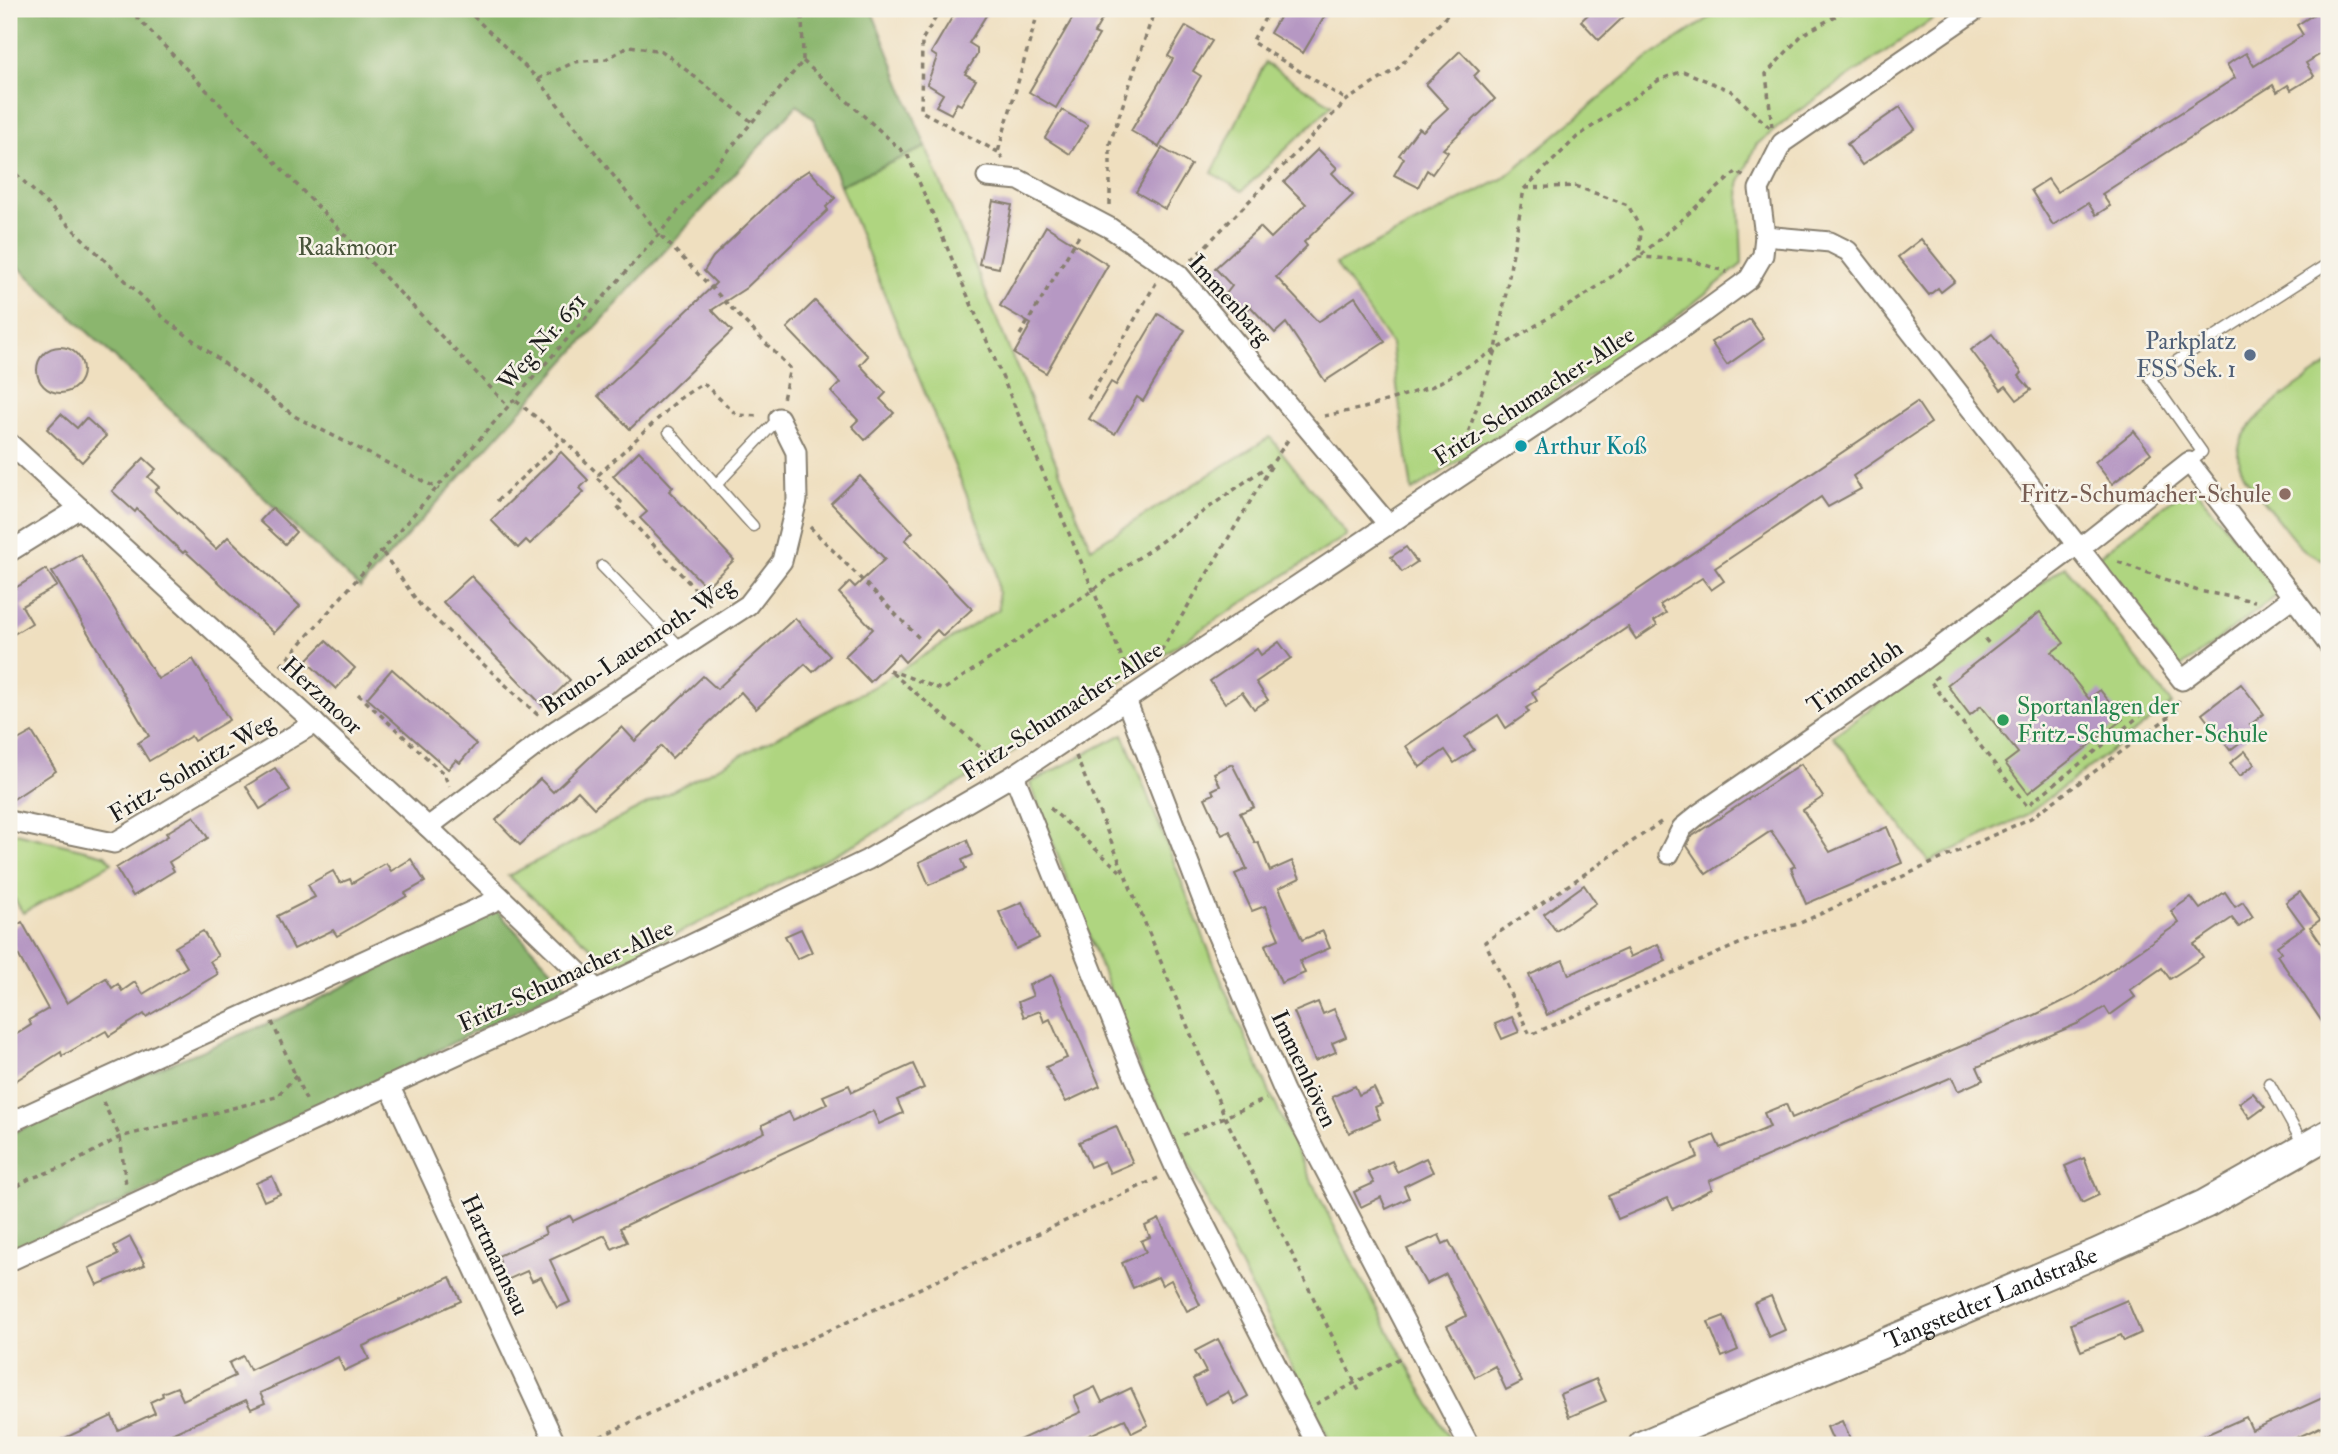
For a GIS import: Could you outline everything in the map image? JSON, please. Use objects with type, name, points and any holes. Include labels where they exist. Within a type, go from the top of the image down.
[{"type":"street","points":[[1759,189],[1777,137],[1977,9]]},
{"type":"street","name":"Immenbarg","points":[[987,177],[1019,180],[1090,217],[1172,270],[1387,523]]},
{"type":"street","name":"Fritz-Schumacher-Allee","points":[[9,1261],[597,990],[867,860],[1014,775],[1682,328],[1749,279],[1763,255],[1765,236],[1759,189]]},
{"type":"street","points":[[1765,236],[1830,242],[1848,251],[2182,680],[2287,601]]},
{"type":"street","name":"Bruno-Lauenroth-Weg","points":[[428,827],[555,731],[748,605],[782,561],[794,510],[796,452],[779,418]]},
{"type":"street","name":"Herzmoor","points":[[9,443],[428,827],[597,990]]},
{"type":"street","points":[[2189,462],[2287,601],[2329,645]]},
{"type":"street","name":"Timmerloh","points":[[1669,854],[1682,828],[1699,814],[1916,665],[2189,462]]},
{"type":"street","points":[[9,552],[80,508]]},
{"type":"street","name":"Immenhöven","points":[[1131,696],[1208,913],[1284,1091],[1469,1445]]},
{"type":"street","name":"Fritz-Solmitz-Weg","points":[[9,821],[114,843],[315,723]]},
{"type":"street","points":[[1014,775],[1134,1075],[1176,1169],[1298,1413],[1317,1445]]},
{"type":"street","points":[[9,1123],[501,898]]},
{"type":"street","name":"Hartmannsau","points":[[389,1085],[556,1445]]},
{"type":"street","name":"Tangstedter Landstraße","points":[[1643,1445],[2095,1254],[2205,1204],[2329,1134]]},
{"type":"lane","points":[[2189,462],[2202,452],[2150,378],[2329,263]]},
{"type":"lane","points":[[716,485],[779,418]]},
{"type":"lane","points":[[669,432],[752,526]]},
{"type":"lane","points":[[602,566],[681,649]]},
{"type":"lane","points":[[2269,1083],[2305,1148]]},
{"type":"path","points":[[129,9],[509,407]]},
{"type":"path","points":[[135,14],[139,9]]},
{"type":"path","points":[[467,9],[538,79],[659,234],[790,368],[779,418],[737,415],[703,383],[679,399],[596,477],[621,502],[617,506],[724,621]]},
{"type":"path","points":[[802,9],[803,61],[908,156],[1093,590],[1131,696]]},
{"type":"path","points":[[941,9],[922,40],[920,111],[998,152],[1019,180]]},
{"type":"path","points":[[998,152],[1039,9]]},
{"type":"path","points":[[1110,229],[1110,143],[1155,9]]},
{"type":"path","points":[[1270,9],[1252,42],[1347,100]]},
{"type":"path","points":[[1088,399],[1172,270],[1347,100],[1398,68],[1453,9]]},
{"type":"path","points":[[1777,137],[1766,75],[1802,35],[1848,9]]},
{"type":"path","points":[[538,79],[575,62],[606,60],[630,47],[662,51],[752,122]]},
{"type":"path","name":"Weg Nr. 651","points":[[268,680],[439,489],[659,234],[803,61]]},
{"type":"path","points":[[1453,479],[1496,350],[1524,188],[1577,137],[1659,80],[1683,71],[1731,91],[1777,137]]},
{"type":"path","points":[[9,167],[166,320],[296,417],[439,489]]},
{"type":"path","points":[[1157,658],[1273,462],[1301,420],[1364,408],[1433,386],[1587,294],[1639,257],[1737,171],[1759,189]]},
{"type":"path","points":[[1524,188],[1575,186],[1628,205],[1642,230],[1639,257]]},
{"type":"path","points":[[1020,335],[1090,217]]},
{"type":"path","points":[[1639,257],[1690,260],[1749,279]]},
{"type":"path","points":[[515,400],[563,439],[599,475]]},
{"type":"path","points":[[497,501],[563,439]]},
{"type":"path","points":[[1014,775],[889,670],[943,691],[1093,590],[1273,462]]},
{"type":"path","points":[[794,510],[921,640]]},
{"type":"path","points":[[2078,547],[2198,591],[2287,601]]},
{"type":"path","points":[[383,552],[420,605],[555,731]]},
{"type":"path","points":[[1974,648],[1996,630]]},
{"type":"path","points":[[1985,639],[1990,646]]},
{"type":"path","points":[[1942,673],[1931,682],[2027,806],[2079,761],[2147,710]]},
{"type":"path","points":[[1668,817],[1485,942],[1530,1035],[1762,934],[1798,924],[2031,818],[2177,711],[2182,680]]},
{"type":"path","points":[[358,694],[444,774],[457,806]]},
{"type":"path","points":[[1069,738],[1123,874],[1226,1117],[1360,1392]]},
{"type":"path","points":[[1046,805],[1123,874]]},
{"type":"path","points":[[266,1007],[315,1120]]},
{"type":"path","points":[[9,1192],[29,1180],[69,1165],[120,1137],[276,1097],[296,1076]]},
{"type":"path","points":[[94,1085],[120,1137],[129,1206]]},
{"type":"path","points":[[582,1445],[1176,1169],[1175,1138],[1284,1091]]},
{"type":"path","points":[[1298,1413],[1417,1349]]},
{"type":"green space","name":"Raakmoor","points":[[9,9],[871,9],[926,147],[840,185],[814,119],[797,105],[360,588],[9,258]]},
{"type":"green space","points":[[1723,9],[1947,9],[1797,112],[1756,145],[1739,184],[1742,264],[1655,334],[1412,491],[1391,344],[1336,264],[1502,179],[1648,58]]},
{"type":"green space","points":[[1265,63],[1332,105],[1242,191],[1212,173]]},
{"type":"green space","points":[[926,147],[1091,548],[1270,437],[1347,535],[1014,751],[859,842],[613,966],[508,876],[871,688],[999,609],[996,567],[840,185]]},
{"type":"green space","points":[[2329,364],[2328,560],[2304,550],[2259,497],[2242,470],[2239,448],[2245,433],[2270,406]]},
{"type":"green space","points":[[2192,484],[2279,594],[2180,668],[2095,559]]},
{"type":"green space","name":"Sportanlagen der Fritz-Schumacher-Schule","points":[[2065,566],[2172,704],[2028,814],[1929,862],[1833,736]]},
{"type":"green space","points":[[1123,734],[1232,1007],[1293,1142],[1358,1274],[1453,1445],[1332,1445],[1142,1074],[1030,783]]},
{"type":"green space","points":[[9,833],[105,855],[112,863],[23,913],[9,890]]},
{"type":"green space","points":[[496,910],[567,986],[255,1141],[9,1254],[9,1135],[108,1089],[281,1018]]},
{"type":"building","points":[[957,9],[990,9],[969,43],[977,48],[977,55],[965,74],[976,80],[961,105],[957,103],[951,114],[936,106],[943,94],[927,84],[937,57],[931,53]]},
{"type":"building","points":[[1078,9],[1108,9],[1094,33],[1099,35],[1056,108],[1029,92]]},
{"type":"building","points":[[1284,9],[1329,9],[1303,53],[1270,33]]},
{"type":"building","points":[[1594,9],[1632,9],[1599,40],[1581,21]]},
{"type":"building","points":[[2319,11],[2329,28],[2329,49],[2306,63],[2314,76],[2291,90],[2288,85],[2277,92],[2273,85],[2119,183],[2102,194],[2110,206],[2096,215],[2088,203],[2053,225],[2031,190],[2048,179],[2057,192],[2235,78],[2227,65],[2234,60],[2246,53],[2254,66],[2303,35],[2297,25]]},
{"type":"building","points":[[1186,26],[1212,41],[1193,71],[1201,76],[1159,147],[1131,131],[1173,59],[1168,56]]},
{"type":"building","points":[[1460,51],[1479,71],[1474,76],[1495,99],[1443,149],[1448,152],[1432,174],[1427,170],[1418,187],[1394,175],[1404,158],[1399,155],[1419,128],[1423,131],[1448,108],[1426,84]]},
{"type":"building","points":[[1900,107],[1915,129],[1862,165],[1847,144]]},
{"type":"building","points":[[1062,110],[1088,125],[1070,154],[1045,138]]},
{"type":"building","points":[[1162,148],[1191,165],[1165,209],[1136,192]]},
{"type":"building","points":[[1318,149],[1337,168],[1332,173],[1353,195],[1304,242],[1307,246],[1276,277],[1318,322],[1355,297],[1385,342],[1325,381],[1286,323],[1275,333],[1250,306],[1245,315],[1222,299],[1232,286],[1215,268],[1260,227],[1271,238],[1306,204],[1284,182]]},
{"type":"building","points":[[809,170],[835,198],[826,207],[828,210],[746,288],[712,310],[732,331],[630,429],[598,396],[716,283],[704,271],[713,257],[792,181]]},
{"type":"building","points":[[993,201],[1012,205],[999,268],[979,264]]},
{"type":"building","points":[[1046,226],[1108,265],[1046,373],[1014,354],[1031,324],[1000,306]]},
{"type":"building","points":[[1921,239],[1955,281],[1941,292],[1938,288],[1929,295],[1898,257]]},
{"type":"building","points":[[815,301],[868,356],[860,365],[886,393],[880,399],[894,413],[865,440],[852,426],[858,420],[831,392],[840,383],[787,328]]},
{"type":"building","points":[[1158,314],[1185,330],[1143,401],[1137,397],[1115,434],[1089,419],[1111,382],[1116,385]]},
{"type":"building","points":[[1750,319],[1764,339],[1727,365],[1711,342]]},
{"type":"building","points":[[1992,334],[2022,373],[2019,376],[2031,390],[2017,400],[2006,386],[2001,390],[1971,350]]},
{"type":"building","points":[[60,347],[76,354],[83,370],[76,386],[60,393],[44,386],[37,370],[44,354]]},
{"type":"building","points":[[1917,402],[1931,423],[1853,476],[1861,489],[1828,507],[1821,497],[1715,568],[1724,581],[1711,590],[1702,578],[1660,605],[1666,613],[1654,621],[1657,625],[1636,639],[1628,627],[1532,692],[1537,701],[1526,708],[1529,712],[1506,728],[1498,715],[1465,737],[1474,750],[1454,763],[1445,750],[1420,767],[1406,746]]},
{"type":"building","points":[[61,414],[77,428],[86,418],[106,436],[82,462],[47,429]]},
{"type":"building","points":[[2134,431],[2151,453],[2112,484],[2095,462]]},
{"type":"building","points":[[639,451],[673,487],[669,491],[734,560],[706,587],[640,518],[647,512],[613,476]]},
{"type":"building","points":[[561,452],[588,480],[580,488],[584,492],[530,544],[526,540],[518,548],[491,520]]},
{"type":"building","points":[[144,458],[156,469],[148,477],[159,487],[155,491],[216,549],[228,537],[300,606],[274,633],[185,551],[183,553],[137,509],[135,512],[112,491]]},
{"type":"building","points":[[860,476],[913,532],[905,540],[972,609],[943,636],[937,630],[905,662],[898,654],[870,682],[845,656],[873,629],[839,593],[850,582],[855,587],[885,559],[831,503]]},
{"type":"building","points":[[272,508],[296,532],[285,544],[260,521]]},
{"type":"building","points":[[1406,547],[1417,562],[1402,572],[1391,557]]},
{"type":"building","points":[[81,555],[158,679],[193,659],[229,720],[194,741],[191,736],[149,761],[138,743],[149,736],[52,572]]},
{"type":"building","points":[[46,569],[57,586],[22,606],[32,623],[9,637],[9,584],[12,590]]},
{"type":"building","points":[[471,576],[570,680],[543,706],[443,602]]},
{"type":"building","points":[[2040,612],[2064,643],[2052,652],[2089,699],[2100,690],[2123,719],[2028,793],[2005,763],[2018,753],[1981,706],[1970,715],[1947,685]]},
{"type":"building","points":[[795,618],[830,656],[813,672],[805,664],[756,709],[741,692],[672,758],[661,746],[594,808],[578,791],[520,845],[496,820],[540,779],[553,792],[622,727],[635,741],[703,676],[717,689]]},
{"type":"building","points":[[326,641],[355,668],[336,689],[306,661]]},
{"type":"building","points":[[1279,642],[1291,658],[1256,682],[1268,700],[1254,709],[1242,692],[1225,703],[1210,681],[1257,649],[1261,655]]},
{"type":"building","points":[[392,669],[476,744],[460,763],[456,760],[448,769],[367,698]]},
{"type":"building","points":[[2241,684],[2264,714],[2250,725],[2255,731],[2230,750],[2202,714]]},
{"type":"building","points":[[32,732],[56,771],[9,802],[9,745]]},
{"type":"building","points":[[2245,751],[2255,764],[2240,776],[2230,763]]},
{"type":"building","points":[[1232,764],[1254,807],[1240,813],[1255,843],[1258,842],[1270,871],[1292,861],[1300,878],[1279,888],[1302,940],[1323,931],[1330,948],[1300,961],[1305,973],[1281,983],[1265,945],[1279,939],[1265,906],[1252,911],[1235,874],[1247,869],[1230,831],[1222,835],[1205,798],[1214,794],[1212,790],[1220,786],[1214,773]]},
{"type":"building","points":[[1801,764],[1823,797],[1803,810],[1830,852],[1887,827],[1902,863],[1806,904],[1791,868],[1795,866],[1771,831],[1706,874],[1687,846],[1691,837]]},
{"type":"building","points":[[275,768],[290,790],[260,809],[246,786]]},
{"type":"building","points":[[194,816],[208,838],[169,862],[174,871],[133,896],[116,868],[168,836],[166,833]]},
{"type":"building","points":[[967,840],[973,855],[962,860],[966,869],[929,885],[919,862]]},
{"type":"building","points":[[411,859],[425,882],[405,893],[407,896],[337,936],[333,930],[294,949],[277,916],[315,897],[308,885],[333,871],[340,883],[350,879],[352,883],[386,863],[391,871]]},
{"type":"building","points":[[1584,885],[1596,903],[1556,931],[1544,914]]},
{"type":"building","points":[[2225,892],[2235,907],[2243,902],[2253,917],[2239,927],[2232,918],[2194,944],[2203,957],[2170,979],[2162,968],[2130,990],[2135,997],[2110,1015],[2105,1007],[2079,1023],[1977,1067],[1983,1080],[1958,1091],[1952,1077],[1709,1181],[1712,1189],[1673,1209],[1668,1198],[1618,1219],[1608,1196],[1698,1157],[1693,1144],[1714,1135],[1720,1148],[1770,1127],[1764,1113],[1786,1104],[1792,1118],[2035,1015],[2074,996],[2179,923],[2171,911],[2191,897],[2200,909]]},
{"type":"building","points":[[2300,892],[2320,920],[2310,927],[2329,955],[2329,1032],[2277,955],[2281,952],[2277,946],[2304,927],[2286,902]]},
{"type":"building","points":[[1022,902],[1039,938],[1016,949],[999,912]]},
{"type":"building","points":[[22,922],[67,1003],[106,978],[112,988],[118,984],[122,991],[135,982],[143,994],[187,967],[175,947],[203,931],[218,956],[210,961],[218,974],[109,1036],[106,1031],[62,1056],[61,1052],[9,1085],[9,1039],[31,1025],[29,1020],[48,1009],[9,938],[9,929]]},
{"type":"building","points":[[801,929],[812,952],[797,959],[785,936]]},
{"type":"building","points":[[1658,944],[1666,961],[1547,1015],[1529,975],[1563,960],[1569,975],[1626,949],[1630,957]]},
{"type":"building","points":[[1052,975],[1100,1086],[1066,1102],[1046,1067],[1067,1058],[1050,1019],[1044,1022],[1040,1011],[1024,1017],[1018,1002],[1033,996],[1029,985]]},
{"type":"building","points":[[1318,1002],[1323,1014],[1334,1009],[1346,1037],[1332,1043],[1336,1052],[1315,1061],[1294,1012]]},
{"type":"building","points":[[1512,1017],[1519,1032],[1502,1039],[1495,1024]]},
{"type":"building","points":[[913,1064],[924,1088],[897,1100],[903,1113],[879,1124],[873,1111],[620,1228],[627,1242],[612,1249],[605,1235],[550,1260],[570,1302],[557,1308],[541,1277],[532,1281],[527,1271],[500,1283],[492,1266],[500,1262],[498,1256],[546,1234],[544,1228],[570,1216],[573,1221],[765,1132],[762,1125],[789,1112],[793,1120],[827,1104],[823,1096],[849,1085],[852,1092]]},
{"type":"building","points":[[1355,1086],[1359,1095],[1374,1088],[1382,1104],[1375,1107],[1380,1119],[1349,1133],[1332,1097]]},
{"type":"building","points":[[2253,1093],[2265,1107],[2250,1118],[2239,1103]]},
{"type":"building","points":[[1116,1126],[1133,1163],[1110,1173],[1104,1161],[1090,1167],[1079,1142]]},
{"type":"building","points":[[1426,1158],[1433,1172],[1404,1186],[1409,1198],[1386,1209],[1381,1197],[1361,1207],[1354,1192],[1374,1183],[1368,1172],[1392,1161],[1397,1172]]},
{"type":"building","points":[[2084,1158],[2099,1195],[2082,1203],[2065,1166]]},
{"type":"building","points":[[272,1176],[280,1194],[264,1201],[256,1183]]},
{"type":"building","points":[[1159,1219],[1200,1305],[1187,1311],[1171,1280],[1162,1285],[1158,1277],[1133,1288],[1122,1263],[1146,1252],[1141,1241],[1150,1237],[1145,1226]]},
{"type":"building","points":[[1439,1235],[1443,1244],[1449,1241],[1522,1382],[1506,1390],[1495,1366],[1475,1377],[1447,1326],[1466,1316],[1446,1274],[1426,1284],[1407,1249]]},
{"type":"building","points":[[130,1237],[145,1265],[97,1285],[89,1268],[118,1255],[114,1246]]},
{"type":"building","points":[[450,1277],[461,1301],[363,1346],[369,1359],[344,1371],[338,1357],[260,1393],[265,1403],[251,1409],[246,1400],[169,1435],[174,1445],[50,1445],[112,1416],[118,1430],[155,1413],[150,1402],[163,1396],[162,1393],[177,1387],[183,1400],[235,1376],[229,1363],[243,1356],[250,1370]]},
{"type":"building","points":[[1771,1296],[1785,1330],[1769,1337],[1754,1303]]},
{"type":"building","points":[[2127,1300],[2141,1333],[2124,1341],[2121,1335],[2081,1351],[2071,1324]]},
{"type":"building","points":[[1724,1316],[1738,1350],[1722,1357],[1708,1322]]},
{"type":"building","points":[[1218,1339],[1248,1396],[1234,1404],[1228,1392],[1205,1404],[1193,1379],[1206,1372],[1195,1351]]},
{"type":"building","points":[[1596,1379],[1606,1401],[1569,1417],[1560,1394]]},
{"type":"building","points":[[1095,1387],[1102,1402],[1131,1388],[1148,1425],[1132,1433],[1125,1419],[1068,1445],[1008,1445],[1081,1412],[1074,1397]]},
{"type":"building","points":[[2329,1395],[2329,1423],[2296,1438],[2299,1445],[2183,1445],[2246,1417],[2252,1430]]},
{"type":"building","points":[[1842,1421],[1853,1445],[1835,1445],[1827,1427]]},
{"type":"place","name":"Parkplatz FSS Sek. 1","points":[[2250,355]]},
{"type":"place","name":"Arthur Koß","points":[[1521,446]]},
{"type":"place","name":"Fritz-Schumacher-Schule","points":[[2285,494]]},
{"type":"place","name":"Sportanlagen der Fritz-Schumacher-Schule","points":[[2003,720]]}]
